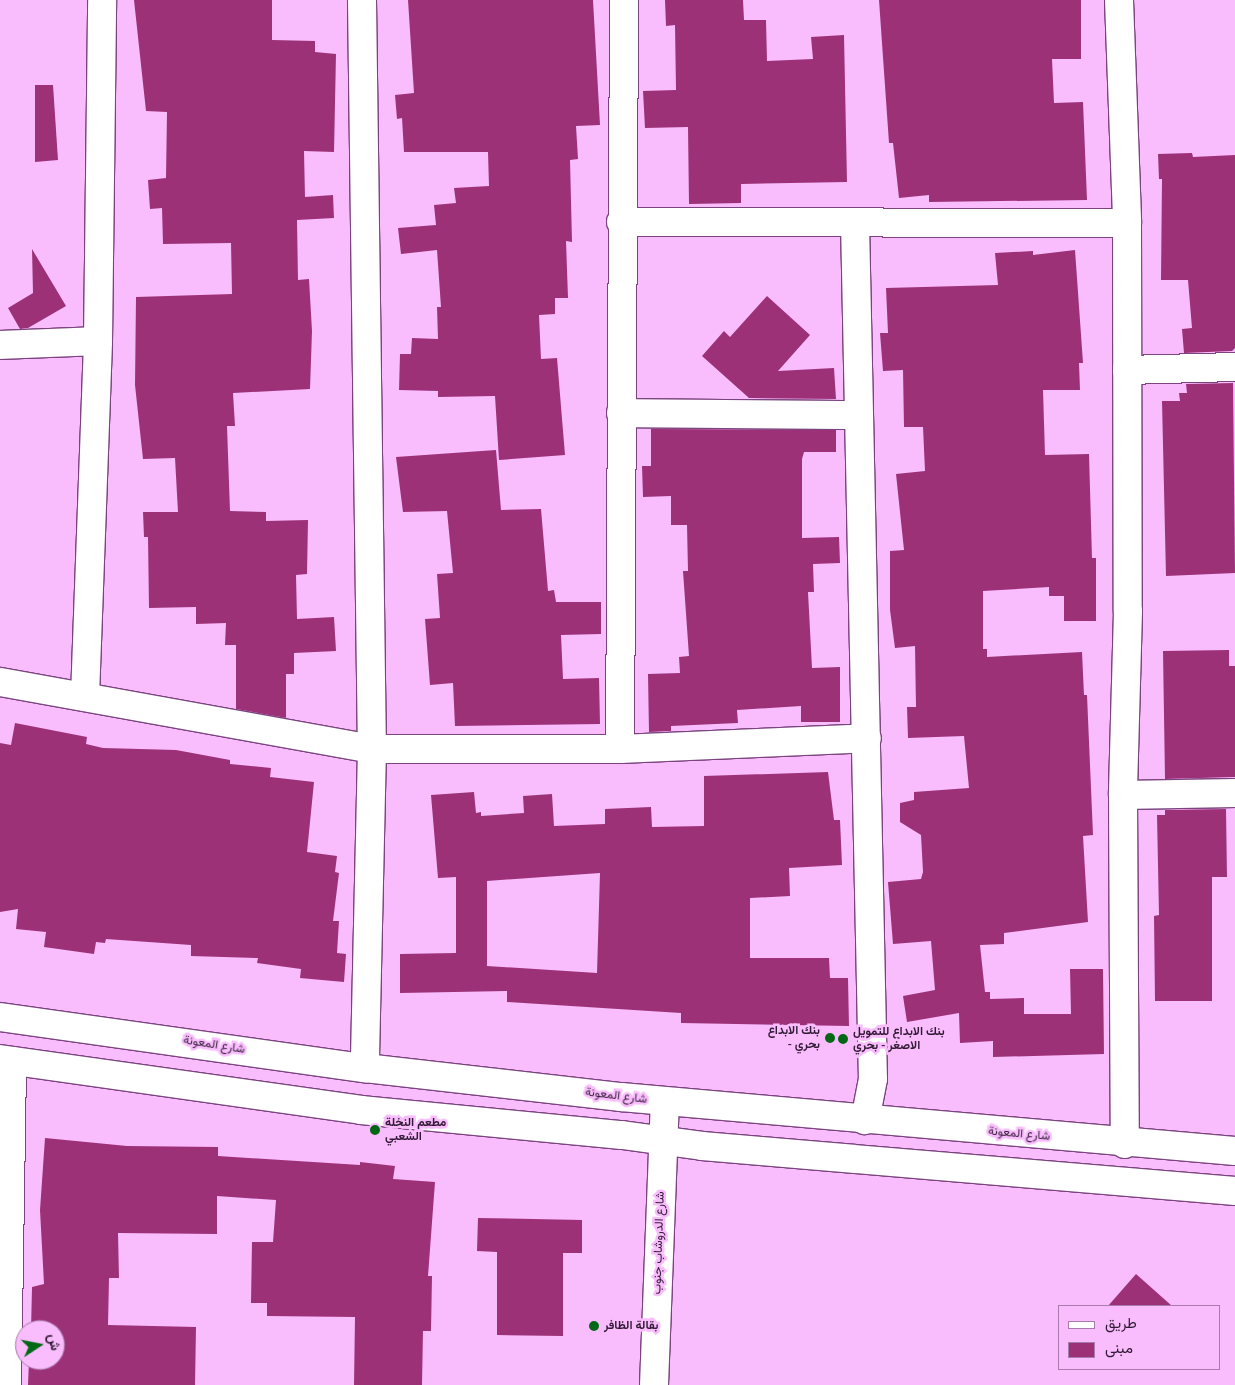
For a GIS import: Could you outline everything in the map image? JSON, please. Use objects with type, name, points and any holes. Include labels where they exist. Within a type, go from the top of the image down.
[{"type":"main road","points":[[85,697],[98,341],[102,0]]},
{"type":"main road","points":[[362,0],[372,749],[364,1068]]},
{"type":"main road","points":[[620,749],[621,222],[624,0]]},
{"type":"main road","points":[[1119,0],[1127,223],[1128,611],[1124,795],[1125,1144]]},
{"type":"main road","points":[[621,222],[1127,223]]},
{"type":"main road","points":[[855,222],[857,415],[867,738],[873,1079],[864,1120]]},
{"type":"main road","points":[[0,345],[98,341]]},
{"type":"main road","points":[[1127,370],[1235,366]]},
{"type":"main road","points":[[621,413],[857,415]]},
{"type":"main road","points":[[0,682],[372,749],[620,749],[867,738]]},
{"type":"main road","points":[[1124,795],[1235,793]]},
{"type":"main road","name":"شارع المعونة","points":[[0,1017],[364,1068],[665,1102],[1125,1144],[1235,1151]]},
{"type":"main road","points":[[7,1385],[6,1060],[361,1110],[662,1139],[702,1146],[1235,1191]]},
{"type":"main road","name":"شارع الدروشاب جنوب","points":[[654,1385],[662,1139],[665,1102]]},
{"type":"building","points":[[134,0],[272,0],[272,40],[315,41],[315,52],[336,54],[334,152],[304,151],[305,197],[333,195],[334,218],[297,220],[298,280],[309,279],[312,331],[310,389],[233,393],[235,426],[227,426],[230,511],[266,512],[266,521],[308,520],[307,574],[296,575],[297,619],[334,617],[336,651],[294,653],[294,674],[286,674],[286,718],[236,709],[236,645],[225,645],[226,623],[196,624],[196,607],[149,608],[148,537],[144,537],[143,512],[178,512],[175,458],[143,459],[135,385],[136,297],[232,294],[231,243],[163,244],[162,208],[150,209],[148,180],[166,178],[167,112],[146,111]]},
{"type":"building","points":[[408,0],[593,0],[600,125],[576,126],[578,159],[570,160],[572,242],[566,241],[568,298],[555,298],[555,314],[539,315],[541,359],[557,358],[565,455],[499,460],[495,396],[438,397],[438,391],[399,390],[400,354],[411,354],[412,338],[438,339],[437,307],[441,307],[437,250],[401,254],[398,228],[436,225],[434,205],[456,203],[454,188],[489,186],[488,152],[404,152],[402,118],[397,119],[395,95],[414,93]]},
{"type":"building","points":[[665,0],[743,0],[744,20],[766,20],[767,61],[813,59],[811,37],[844,35],[847,182],[741,184],[741,203],[689,204],[688,127],[645,128],[643,91],[676,90],[675,25],[666,26]]},
{"type":"building","points":[[879,0],[1081,0],[1081,59],[1052,59],[1054,103],[1083,102],[1087,200],[929,202],[929,195],[899,198],[893,143],[889,143]]},
{"type":"building","points":[[35,85],[53,85],[58,160],[35,162]]},
{"type":"building","points":[[1192,153],[1193,157],[1235,155],[1235,348],[1232,351],[1184,353],[1182,329],[1192,328],[1188,280],[1161,280],[1162,179],[1159,179],[1158,154]]},
{"type":"building","points":[[32,249],[66,306],[28,328],[20,329],[8,308],[33,293]]},
{"type":"building","points":[[1075,250],[1083,363],[1079,363],[1080,390],[1043,390],[1045,455],[1089,454],[1092,558],[1096,558],[1096,621],[1064,621],[1064,596],[1049,596],[1049,587],[983,591],[983,649],[987,649],[987,657],[1082,652],[1084,695],[1087,695],[1093,835],[1083,836],[1088,922],[1004,933],[1004,944],[980,945],[985,992],[990,992],[990,999],[1024,998],[1024,1014],[1071,1014],[1070,969],[1103,969],[1104,1054],[993,1057],[993,1041],[960,1043],[959,1013],[907,1022],[903,996],[935,990],[931,941],[893,944],[888,882],[921,879],[923,872],[921,835],[900,822],[900,803],[914,800],[914,792],[969,788],[964,736],[908,738],[907,707],[916,707],[915,646],[895,648],[890,610],[890,551],[904,550],[896,474],[925,471],[923,427],[904,427],[903,370],[883,371],[880,333],[888,333],[886,288],[998,285],[995,253],[1033,251],[1033,255]]},
{"type":"building","points":[[767,296],[810,335],[778,371],[834,368],[836,399],[749,398],[702,356],[724,331],[730,337]]},
{"type":"building","points":[[1233,383],[1235,573],[1166,576],[1162,401],[1180,401],[1179,393],[1187,393],[1186,384]]},
{"type":"building","points":[[651,429],[836,430],[836,452],[804,452],[802,459],[802,538],[839,537],[840,563],[813,564],[814,592],[808,592],[812,668],[840,667],[840,722],[801,722],[801,706],[737,710],[738,723],[671,726],[671,731],[649,732],[648,674],[680,673],[679,657],[689,656],[683,571],[688,571],[687,525],[671,525],[671,496],[643,497],[642,466],[651,466]]},
{"type":"building","points":[[496,450],[501,510],[541,509],[548,591],[554,590],[556,602],[601,602],[601,634],[561,635],[563,679],[599,678],[600,724],[455,726],[453,683],[430,685],[425,619],[440,618],[437,574],[453,573],[447,511],[403,512],[396,457]]},
{"type":"building","points":[[1229,650],[1229,666],[1235,666],[1235,777],[1165,779],[1163,651]]},
{"type":"building","points":[[15,723],[87,737],[86,744],[103,748],[176,750],[230,760],[230,764],[271,768],[270,777],[314,782],[307,852],[337,856],[335,872],[339,873],[333,921],[339,921],[337,953],[346,954],[344,982],[300,978],[301,969],[257,963],[258,958],[191,956],[191,945],[106,939],[105,943],[96,942],[94,954],[44,947],[46,932],[16,929],[18,909],[0,912],[0,743],[11,745]]},
{"type":"building","points":[[828,772],[834,820],[840,820],[842,865],[789,868],[790,896],[750,898],[750,958],[829,958],[830,978],[848,978],[849,1026],[681,1023],[681,1013],[507,1002],[507,991],[400,993],[400,954],[456,953],[456,877],[438,878],[431,795],[474,792],[476,813],[481,812],[481,816],[524,813],[523,796],[552,794],[554,826],[605,824],[605,809],[651,807],[652,827],[704,826],[704,776]],"holes":[[[600,873],[597,973],[487,966],[487,881]]]},
{"type":"building","points":[[1226,809],[1227,877],[1212,877],[1212,1001],[1155,1001],[1154,916],[1159,915],[1157,815],[1165,815],[1165,810]]},
{"type":"building","points":[[45,1138],[127,1146],[218,1147],[218,1156],[360,1165],[360,1162],[395,1166],[393,1179],[435,1182],[428,1276],[432,1276],[431,1331],[423,1331],[422,1385],[354,1385],[355,1317],[267,1316],[267,1303],[251,1303],[252,1242],[273,1242],[276,1200],[217,1196],[217,1234],[118,1233],[119,1278],[109,1278],[108,1325],[196,1327],[195,1385],[28,1385],[29,1370],[65,1370],[65,1320],[31,1320],[32,1287],[44,1284],[40,1210]]},
{"type":"building","points":[[478,1218],[582,1220],[582,1253],[563,1253],[563,1336],[497,1335],[497,1252],[477,1251]]},
{"type":"building","points":[[1136,1274],[1171,1305],[1109,1305]]},
{"type":"place","name":"بنك الابداع - بحري","points":[[830,1038]]},
{"type":"place","name":"بنك الابداع للتمويل الاصغر - بحري","points":[[843,1039]]},
{"type":"place","name":"مطعم النخلة الشعبي","points":[[375,1130]]},
{"type":"place","name":"بقالة الظافر","points":[[594,1326]]}]
